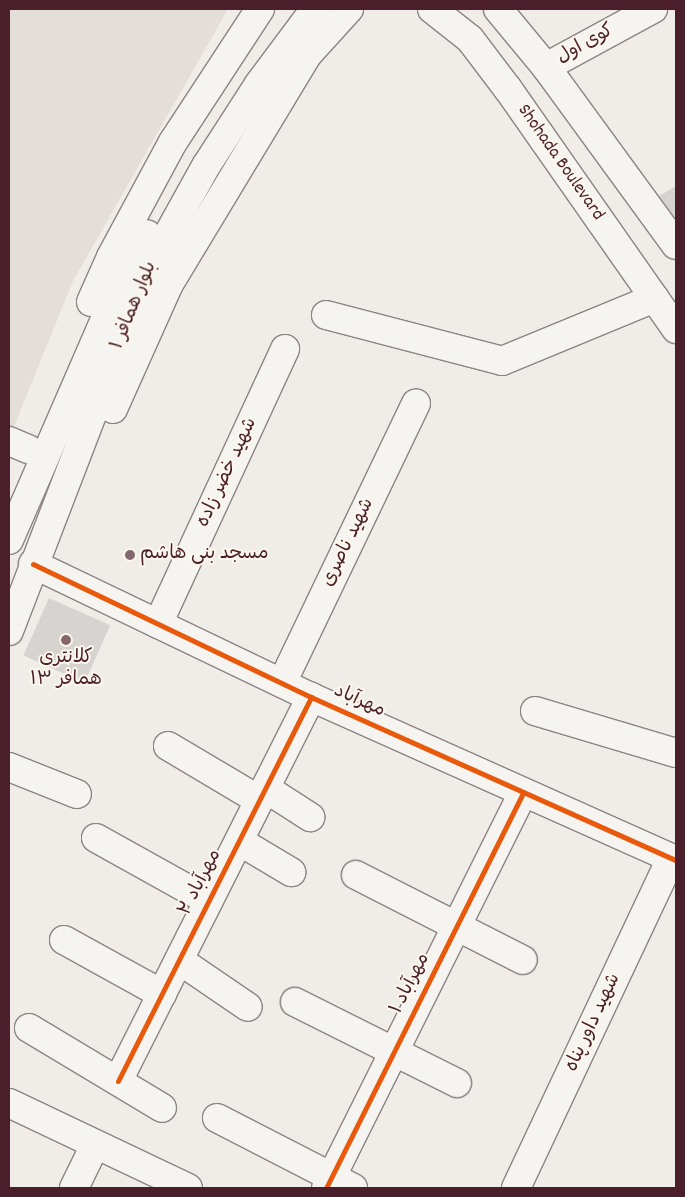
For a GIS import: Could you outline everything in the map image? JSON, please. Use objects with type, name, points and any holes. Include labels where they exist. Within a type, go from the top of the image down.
[{"type":"street","points":[[32,484],[18,445],[111,257],[173,142],[260,9]]},
{"type":"street","name":"بلوار همافر ۱","points":[[9,540],[127,268],[192,157],[246,74],[301,9]]},
{"type":"street","name":"Shohada Boulevard","points":[[432,9],[470,39],[503,82],[676,329]]},
{"type":"street","points":[[498,9],[546,67],[676,245]]},
{"type":"street","name":"کوی اول","points":[[546,67],[653,9]]},
{"type":"street","name":"بلوار همافر ۱","points":[[9,631],[33,564],[62,495],[145,276],[206,166],[259,84],[332,13]]},
{"type":"street","points":[[326,315],[502,361],[654,298]]},
{"type":"street","name":"شهید خضر زاده","points":[[158,624],[285,349]]},
{"type":"street","name":"شهید ناصری","points":[[282,683],[416,403]]},
{"type":"street","name":"مهرآباد","points":[[33,564],[311,697],[674,859]]},
{"type":"street","name":"مهرآباد ۲","points":[[118,1082],[311,697]]},
{"type":"street","points":[[536,711],[676,753]]},
{"type":"street","points":[[168,746],[310,817]]},
{"type":"street","points":[[9,767],[77,794]]},
{"type":"street","name":"مهرآباد ۱","points":[[337,1185],[394,1052],[523,793]]},
{"type":"street","points":[[96,838],[209,901]]},
{"type":"street","points":[[239,841],[291,872]]},
{"type":"street","name":"شهید داور پناه","points":[[516,1188],[674,859]]},
{"type":"street","points":[[356,875],[523,960]]},
{"type":"street","points":[[64,940],[162,994]]},
{"type":"street","points":[[179,960],[248,1007]]},
{"type":"street","points":[[295,1002],[457,1083]]},
{"type":"street","points":[[29,1028],[162,1108]]},
{"type":"street","points":[[9,1103],[188,1188]]},
{"type":"street","points":[[216,1118],[337,1185]]},
{"type":"street","points":[[74,1188],[95,1145]]},
{"type":"shaded area","points":[[9,9],[228,9],[73,281],[13,429],[9,428]]},
{"type":"building","points":[[676,186],[676,219],[659,196]]},
{"type":"building","name":"کلانتری ۱۳ همافر","points":[[49,598],[110,625],[85,683],[23,656]]},
{"type":"cycle path","points":[[33,564],[311,697],[676,860]]},
{"type":"cycle path","points":[[118,1081],[311,697]]},
{"type":"cycle path","points":[[326,1188],[523,793]]},
{"type":"place","name":"مسجد بنی هاشم","points":[[130,555]]},
{"type":"place","name":"کلانتری ۱۳ همافر","points":[[66,640]]}]
